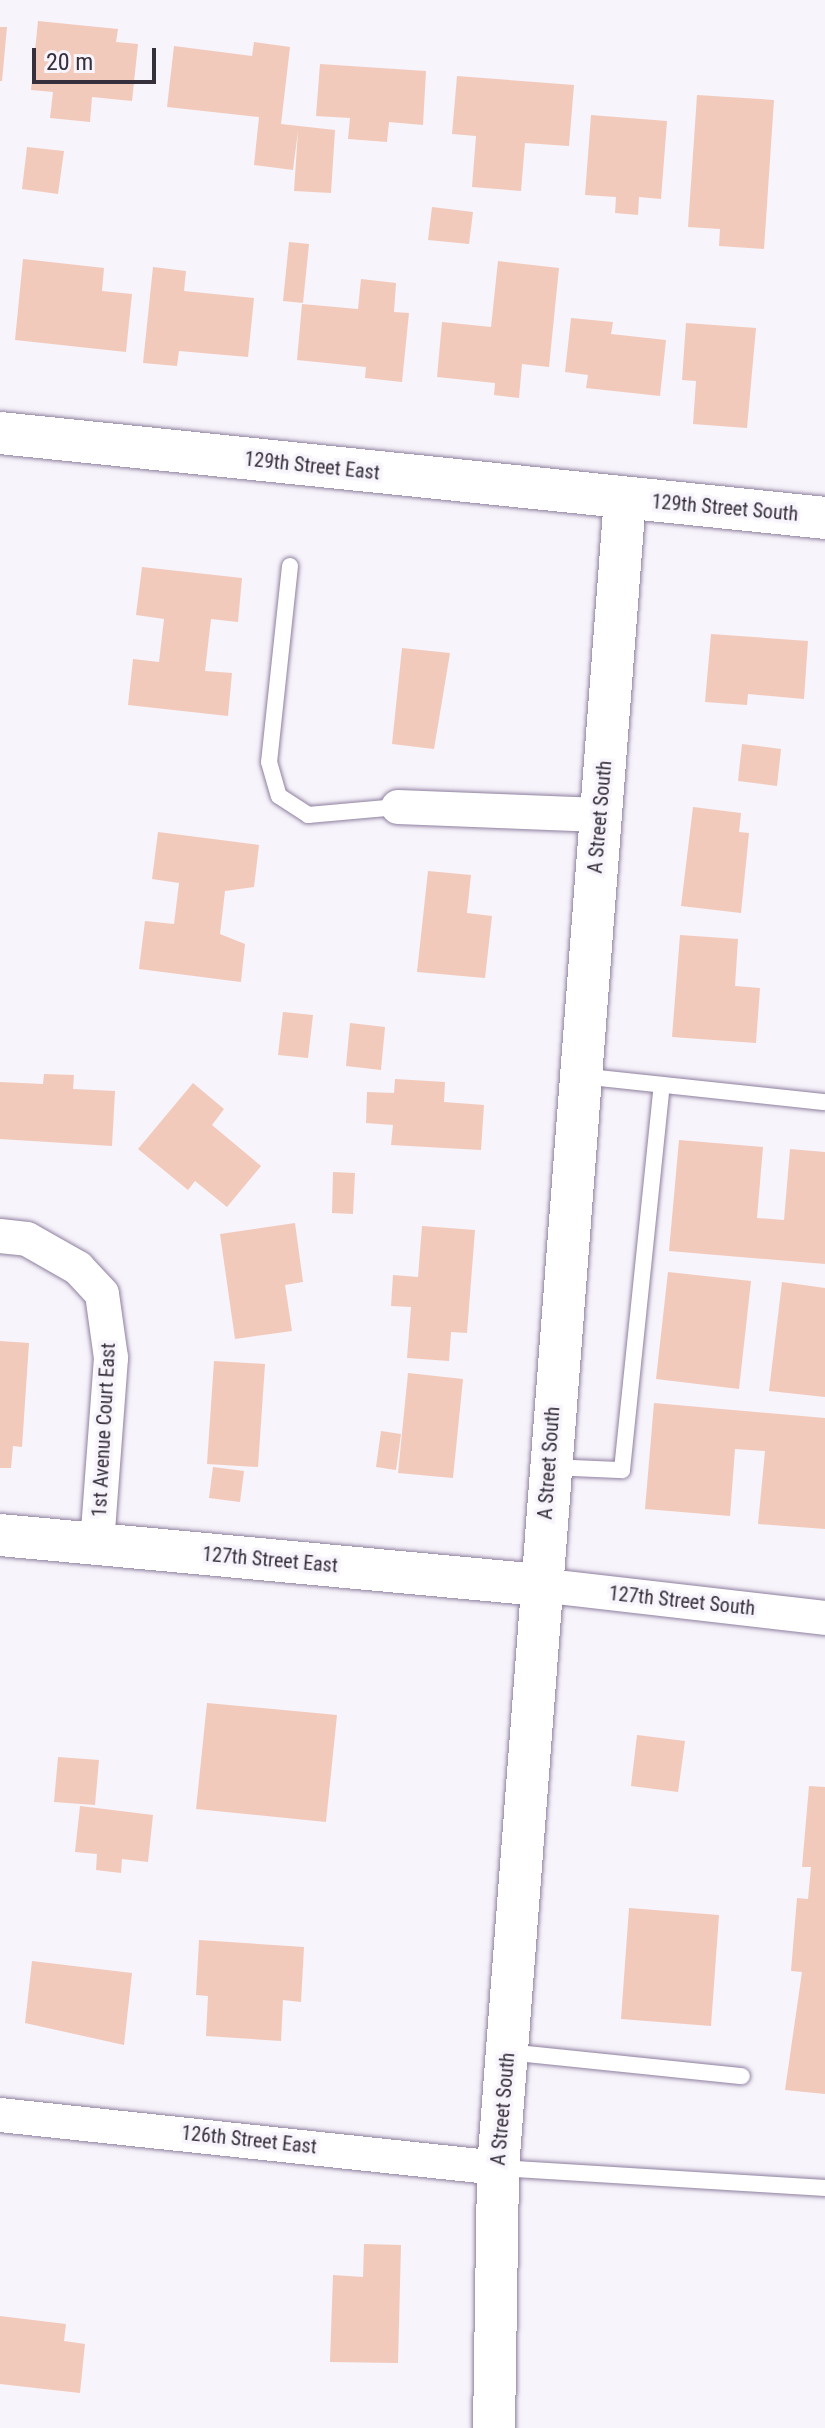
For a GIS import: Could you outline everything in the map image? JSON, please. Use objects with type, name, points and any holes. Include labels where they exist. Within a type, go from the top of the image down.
[{"type":"street","name":"129th Street East","points":[[0,433],[625,499]]},
{"type":"street","name":"129th Street South","points":[[625,499],[825,518]]},
{"type":"street","name":"A Street South","points":[[494,2428],[498,2168],[548,1467],[625,499]]},
{"type":"street","points":[[398,807],[600,815]]},
{"type":"street","name":"1st Avenue Court East","points":[[0,1236],[27,1239],[78,1268],[102,1294],[111,1358],[97,1544]]},
{"type":"street","name":"127th Street East","points":[[0,1535],[540,1585]]},
{"type":"street","name":"127th Street South","points":[[540,1585],[825,1618]]},
{"type":"street","name":"126th Street East","points":[[0,2115],[498,2168]]},
{"type":"lane","points":[[290,566],[269,762],[279,796],[308,815],[398,807]]},
{"type":"lane","points":[[579,1076],[825,1102]]},
{"type":"lane","points":[[548,1467],[618,1473],[624,1449],[662,1085]]},
{"type":"lane","points":[[508,2052],[742,2076]]},
{"type":"lane","points":[[498,2168],[825,2188]]},
{"type":"building","points":[[38,21],[118,29],[116,42],[138,44],[132,101],[92,97],[90,122],[50,118],[53,92],[31,90]]},
{"type":"building","points":[[0,27],[7,27],[2,81],[0,81]]},
{"type":"building","points":[[254,42],[290,47],[281,124],[335,130],[331,193],[294,191],[298,131],[293,170],[254,165],[259,117],[167,107],[174,46],[252,56]]},
{"type":"building","points":[[320,64],[426,71],[423,125],[389,122],[387,142],[348,139],[350,118],[316,116]]},
{"type":"building","points":[[457,76],[574,85],[569,146],[525,143],[521,191],[472,187],[476,136],[452,134]]},
{"type":"building","points":[[697,95],[774,100],[764,249],[719,246],[720,229],[688,227]]},
{"type":"building","points":[[591,115],[667,121],[661,199],[639,197],[638,215],[615,213],[616,197],[585,195]]},
{"type":"building","points":[[27,147],[64,151],[58,194],[22,189]]},
{"type":"building","points":[[432,207],[473,212],[469,244],[428,240]]},
{"type":"building","points":[[289,242],[309,244],[303,303],[283,301]]},
{"type":"building","points":[[23,259],[104,268],[102,291],[132,294],[126,352],[15,340]]},
{"type":"building","points":[[498,261],[559,268],[549,367],[522,364],[519,398],[494,395],[495,383],[437,377],[442,322],[491,327]]},
{"type":"building","points":[[153,267],[186,271],[184,291],[254,298],[248,357],[179,351],[177,366],[143,363]]},
{"type":"building","points":[[361,279],[396,283],[394,312],[409,313],[402,382],[365,378],[366,367],[297,360],[302,304],[358,309]]},
{"type":"building","points":[[571,318],[613,322],[611,334],[666,340],[660,396],[586,388],[588,375],[565,372]]},
{"type":"building","points":[[686,323],[756,328],[747,428],[693,424],[696,381],[682,380]]},
{"type":"building","points":[[142,567],[242,578],[238,622],[211,619],[205,671],[232,673],[228,716],[128,705],[133,659],[159,662],[164,619],[136,615]]},
{"type":"building","points":[[711,634],[808,641],[804,699],[748,694],[747,705],[705,702]]},
{"type":"building","points":[[402,648],[450,653],[434,749],[392,744]]},
{"type":"building","points":[[742,744],[781,749],[777,786],[738,781]]},
{"type":"building","points":[[693,807],[741,813],[739,832],[749,833],[741,913],[681,906]]},
{"type":"building","points":[[158,832],[259,845],[254,887],[225,891],[220,934],[245,944],[241,982],[139,969],[145,921],[174,924],[179,883],[152,879]]},
{"type":"building","points":[[428,871],[471,875],[467,913],[492,916],[485,978],[417,972]]},
{"type":"building","points":[[680,935],[738,939],[735,986],[760,988],[756,1043],[672,1037]]},
{"type":"building","points":[[283,1012],[313,1015],[308,1058],[278,1055]]},
{"type":"building","points":[[350,1023],[385,1027],[381,1070],[346,1066]]},
{"type":"building","points":[[44,1074],[74,1075],[73,1089],[115,1091],[112,1146],[0,1139],[0,1082],[43,1084]]},
{"type":"building","points":[[395,1079],[445,1082],[444,1102],[484,1105],[481,1150],[391,1145],[393,1125],[366,1123],[367,1092],[394,1093]]},
{"type":"building","points":[[193,1083],[224,1109],[212,1125],[261,1166],[227,1207],[195,1181],[188,1190],[138,1149]]},
{"type":"building","points":[[679,1140],[763,1147],[757,1218],[784,1220],[790,1149],[825,1152],[825,1264],[669,1251]]},
{"type":"building","points":[[333,1172],[355,1173],[353,1214],[332,1213]]},
{"type":"building","points":[[295,1223],[303,1282],[285,1285],[292,1331],[235,1339],[220,1234]]},
{"type":"building","points":[[422,1226],[475,1230],[467,1333],[451,1332],[449,1361],[407,1358],[411,1307],[391,1306],[393,1275],[418,1277]]},
{"type":"building","points":[[668,1272],[751,1281],[739,1389],[656,1379]]},
{"type":"building","points":[[782,1282],[825,1288],[825,1397],[769,1391]]},
{"type":"building","points":[[0,1341],[29,1343],[22,1447],[13,1446],[11,1468],[0,1468]]},
{"type":"building","points":[[214,1361],[265,1364],[258,1467],[207,1464]]},
{"type":"building","points":[[408,1373],[463,1379],[453,1478],[398,1473]]},
{"type":"building","points":[[654,1403],[825,1418],[825,1529],[758,1524],[765,1451],[735,1449],[730,1516],[645,1509]]},
{"type":"building","points":[[381,1431],[401,1434],[396,1470],[376,1467]]},
{"type":"building","points":[[213,1467],[244,1471],[240,1502],[209,1498]]},
{"type":"building","points":[[207,1703],[337,1715],[326,1822],[196,1809]]},
{"type":"building","points":[[637,1735],[685,1741],[678,1792],[631,1786]]},
{"type":"building","points":[[58,1757],[99,1760],[95,1805],[54,1802]]},
{"type":"building","points":[[809,1786],[825,1787],[825,2094],[785,2090],[802,1972],[791,1971],[797,1898],[808,1899],[811,1867],[802,1867]]},
{"type":"building","points":[[80,1806],[153,1815],[148,1862],[122,1859],[121,1873],[96,1870],[97,1854],[75,1852]]},
{"type":"building","points":[[629,1908],[719,1915],[711,2026],[621,2019]]},
{"type":"building","points":[[199,1940],[304,1947],[301,2002],[283,2000],[281,2041],[206,2036],[208,1996],[196,1995]]},
{"type":"building","points":[[32,1961],[132,1973],[124,2045],[25,2023]]},
{"type":"building","points":[[364,2244],[401,2245],[398,2363],[330,2362],[333,2275],[363,2277]]},
{"type":"building","points":[[0,2316],[66,2324],[64,2341],[85,2344],[80,2393],[0,2384]]}]
